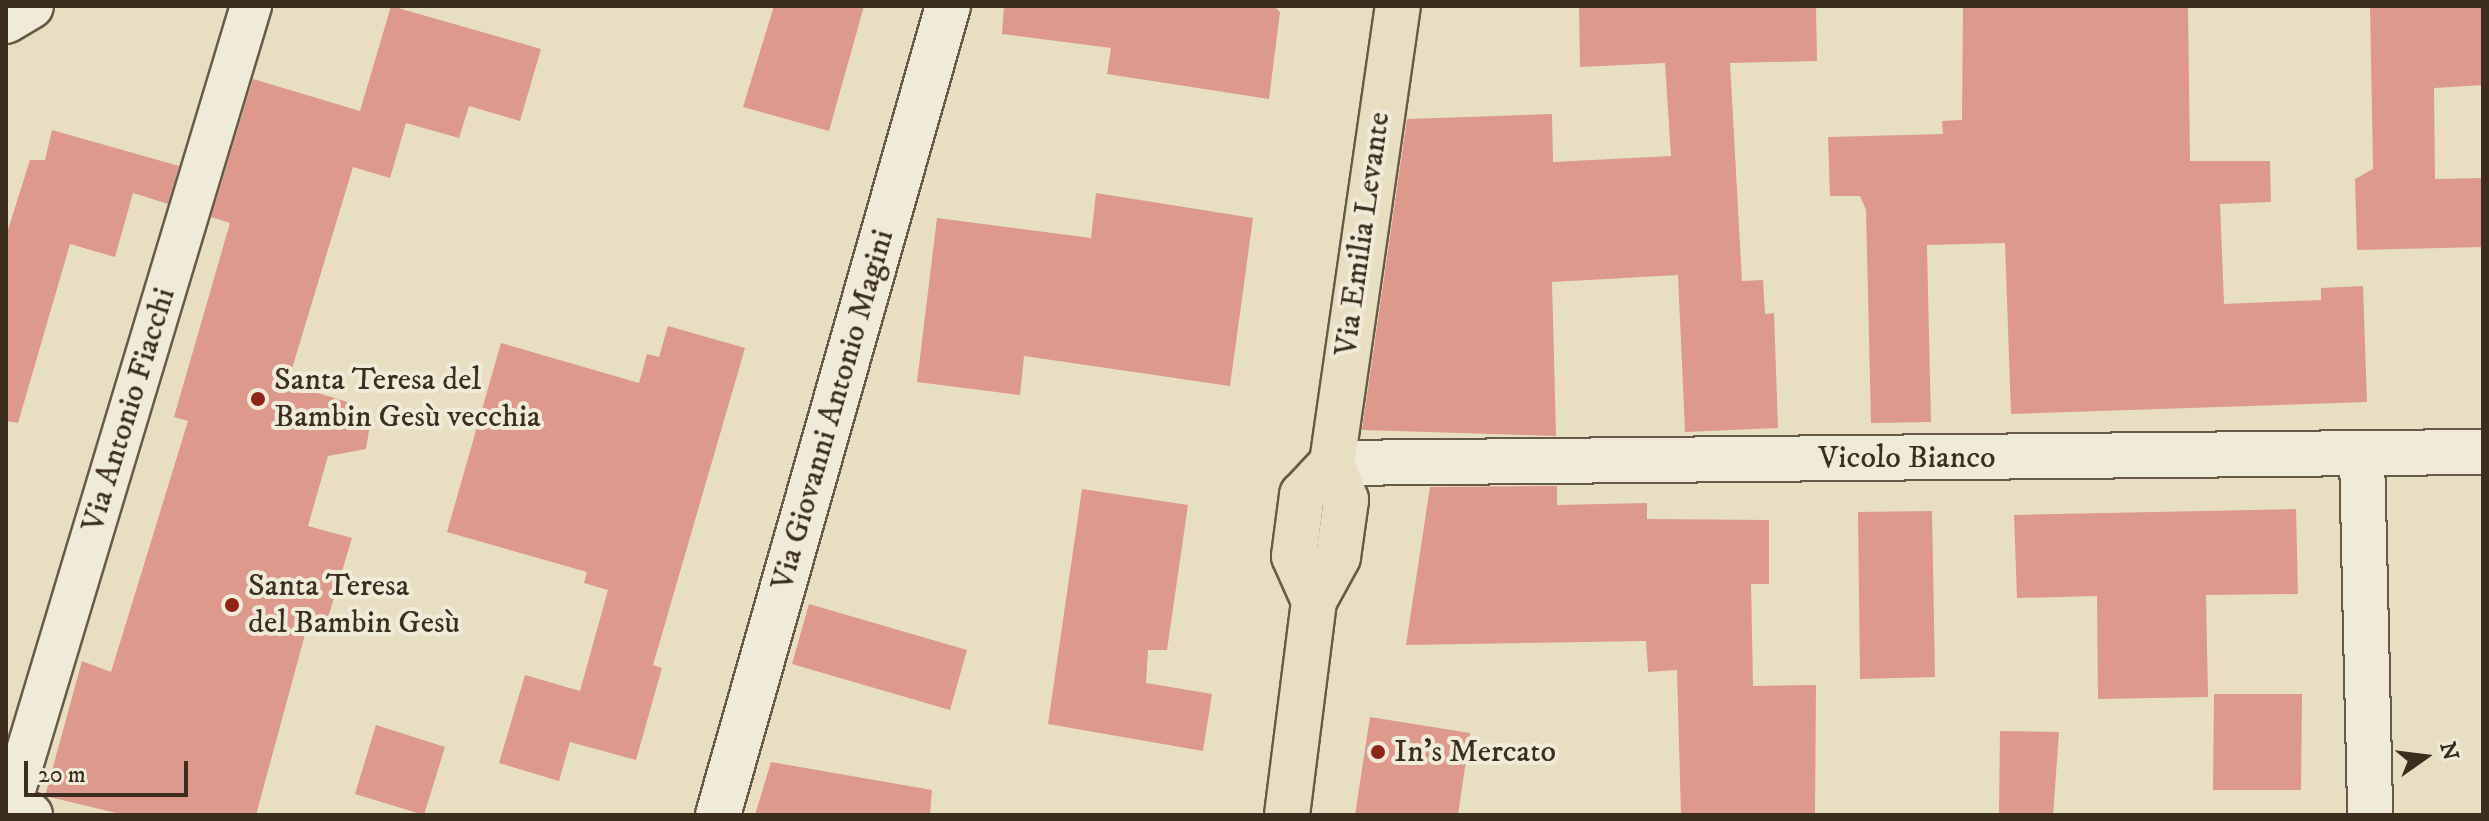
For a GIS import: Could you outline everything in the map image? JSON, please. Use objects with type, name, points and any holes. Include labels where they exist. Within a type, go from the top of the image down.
[{"type":"main road","name":"Via Emilia Levante","points":[[1332,463],[1398,6]]},
{"type":"main road","points":[[1287,815],[1314,601],[1294,556],[1302,495],[1332,463]]},
{"type":"street","points":[[6,21],[31,6]]},
{"type":"street","name":"Via Antonio Fiacchi","points":[[16,813],[251,6]]},
{"type":"street","name":"Via Giovanni Antonio Magini","points":[[718,815],[948,6]]},
{"type":"street","name":"Vicolo Bianco","points":[[1332,463],[2483,452]]},
{"type":"street","points":[[2362,455],[2370,815]]},
{"type":"building","points":[[391,6],[541,49],[520,121],[469,106],[459,138],[406,123],[390,178],[353,167],[291,372],[322,381],[318,393],[354,404],[371,419],[366,449],[328,456],[308,526],[352,538],[324,631],[307,627],[256,815],[125,815],[45,796],[82,661],[111,672],[188,421],[174,417],[230,223],[211,217],[253,79],[360,111]]},
{"type":"building","points":[[774,6],[864,6],[829,131],[743,107]]},
{"type":"building","points":[[1004,6],[1274,6],[1280,12],[1269,99],[1107,74],[1111,48],[1002,34]]},
{"type":"building","points":[[1579,6],[1816,6],[1817,61],[1730,63],[1742,281],[1763,280],[1765,314],[1774,313],[1778,428],[1685,432],[1678,275],[1552,282],[1556,436],[1362,430],[1407,119],[1552,114],[1553,162],[1671,156],[1665,63],[1580,67]]},
{"type":"building","points":[[1963,6],[2188,6],[2190,161],[2270,161],[2271,202],[2220,204],[2224,304],[2321,300],[2321,288],[2363,286],[2367,402],[2011,414],[2005,243],[1927,245],[1931,422],[1871,423],[1866,210],[1860,196],[1830,196],[1828,137],[1943,134],[1942,121],[1962,120]]},
{"type":"building","points":[[2370,6],[2483,6],[2483,85],[2434,88],[2435,179],[2483,178],[2483,247],[2357,250],[2355,179],[2373,169]]},
{"type":"building","points":[[52,130],[179,166],[168,204],[133,193],[115,257],[70,244],[18,423],[6,421],[6,236],[30,160],[45,160]]},
{"type":"building","points":[[1096,193],[1253,218],[1230,386],[1024,356],[1020,395],[917,382],[937,218],[1091,238]]},
{"type":"building","points":[[668,326],[745,348],[653,665],[662,668],[636,760],[570,742],[559,781],[499,763],[525,675],[580,691],[608,590],[584,583],[587,572],[447,532],[501,343],[639,383],[647,354],[659,357]]},
{"type":"building","points":[[1557,486],[1557,505],[1647,503],[1647,519],[1769,520],[1769,584],[1751,584],[1753,686],[1816,685],[1815,815],[1681,815],[1677,670],[1648,672],[1646,641],[1406,645],[1430,487]]},
{"type":"building","points":[[1082,489],[1188,505],[1167,650],[1148,650],[1146,683],[1212,694],[1203,751],[1048,724]]},
{"type":"building","points":[[2296,509],[2298,594],[2206,595],[2208,697],[2098,699],[2097,596],[2017,598],[2014,515]]},
{"type":"building","points":[[1932,511],[1935,677],[1860,679],[1858,512]]},
{"type":"building","points":[[809,604],[967,650],[950,710],[792,664]]},
{"type":"building","points":[[2214,694],[2302,694],[2301,790],[2213,790]]},
{"type":"building","points":[[1370,717],[1470,733],[1458,815],[1355,815]]},
{"type":"building","points":[[376,725],[445,747],[424,815],[355,794]]},
{"type":"building","points":[[2000,731],[2059,732],[2053,815],[1999,815]]},
{"type":"building","points":[[771,762],[932,790],[930,815],[755,815]]},
{"type":"place","name":"Santa Teresa del Bambin Gesù vecchia","points":[[258,399]]},
{"type":"place","name":"Santa Teresa del Bambin Gesù","points":[[232,605]]},
{"type":"place","name":"In's Mercato","points":[[1378,752]]}]
